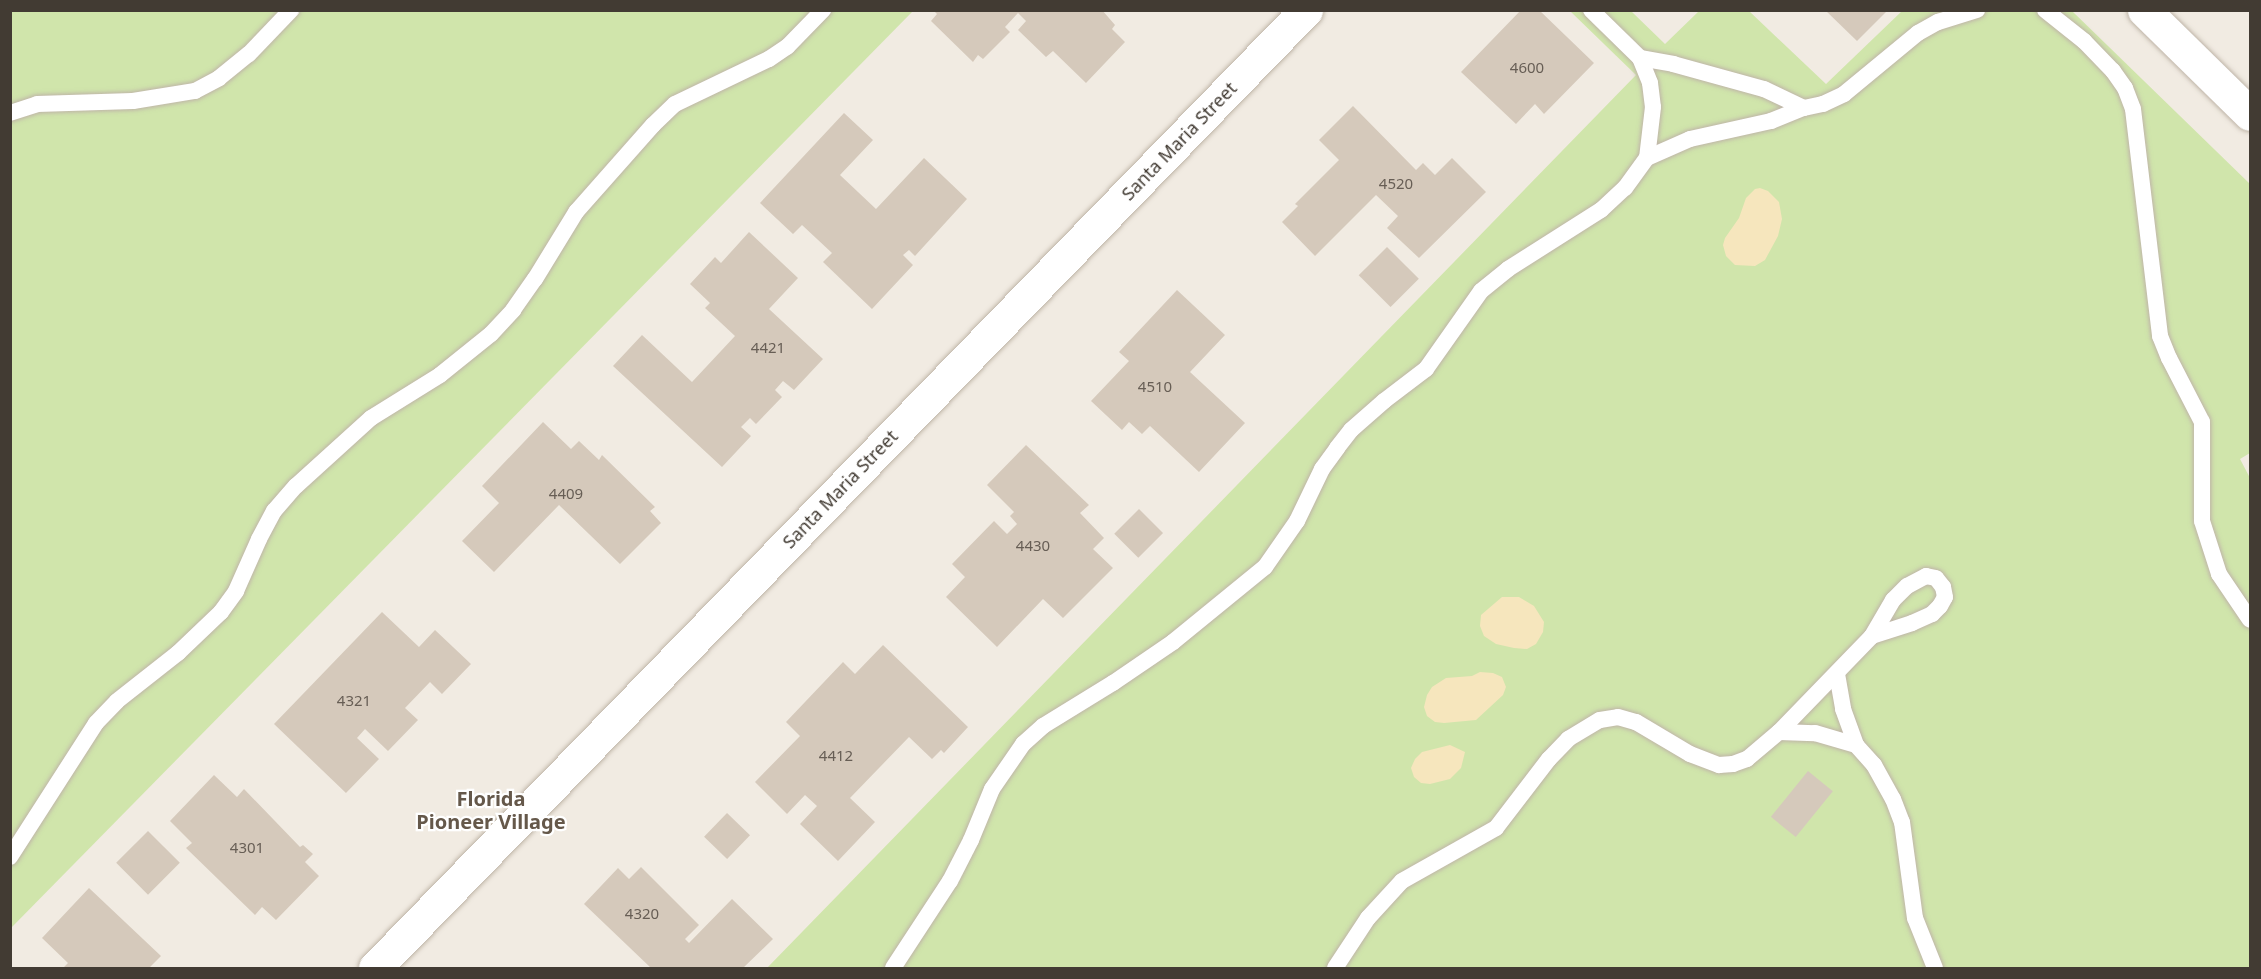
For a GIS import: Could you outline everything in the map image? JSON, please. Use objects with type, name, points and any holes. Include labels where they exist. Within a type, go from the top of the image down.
[{"type":"street","name":"Santa Maria Street","points":[[375,969],[1306,10]]},
{"type":"street","points":[[2144,10],[2250,114]]},
{"type":"lane","points":[[10,113],[37,104],[133,101],[195,91],[219,78],[249,54],[291,10]]},
{"type":"lane","points":[[10,857],[96,723],[117,701],[178,653],[221,612],[237,591],[259,539],[274,511],[296,486],[371,418],[440,375],[491,334],[529,287],[576,212],[653,125],[675,104],[769,59],[787,47],[824,10]]},
{"type":"lane","points":[[893,969],[950,881],[992,789],[1023,744],[1044,726],[1173,642],[1265,567],[1297,521],[1322,469],[1336,448],[1384,401],[1426,369],[1481,291],[1508,269],[1601,210],[1625,188],[1647,158],[1653,107],[1650,82],[1640,58],[1591,10]]},
{"type":"lane","points":[[1647,158],[1690,139],[1771,121],[1804,108],[1823,104],[1844,94],[1918,33],[1938,22],[1977,10]]},
{"type":"lane","points":[[2045,10],[2084,41],[2114,71],[2125,88],[2133,109],[2139,135],[2160,336],[2169,358],[2196,405],[2202,422],[2202,521],[2219,574],[2250,620]]},
{"type":"lane","points":[[1640,58],[1673,64],[1764,89],[1804,108]]},
{"type":"lane","points":[[1335,969],[1368,918],[1390,892],[1422,867],[1478,840],[1496,828],[1549,759],[1584,727],[1600,720],[1618,717],[1636,722],[1690,754],[1719,765],[1733,764],[1747,759],[1779,732],[1872,636]]},
{"type":"lane","points":[[1837,674],[1843,709],[1856,745],[1879,773],[1893,798],[1902,822],[1915,918],[1935,969]]},
{"type":"lane","points":[[1779,732],[1815,733],[1856,745]]},
{"type":"green space","points":[[11,11],[913,11],[11,928]]},
{"type":"green space","points":[[1570,11],[1631,11],[1665,44],[1699,11],[1749,11],[1826,84],[1902,11],[2072,11],[2250,184],[2250,453],[2240,459],[2250,478],[2250,968],[767,968],[1636,75]]},
{"type":"sand","points":[[1755,189],[1768,191],[1779,202],[1782,219],[1778,236],[1765,260],[1755,266],[1735,265],[1726,256],[1723,245],[1725,238],[1739,218],[1746,198]]},
{"type":"sand","points":[[1502,597],[1519,597],[1534,606],[1544,622],[1543,632],[1536,644],[1527,649],[1514,648],[1496,644],[1484,636],[1480,626],[1481,615]]},
{"type":"sand","points":[[1480,672],[1493,673],[1502,677],[1506,687],[1503,695],[1476,720],[1444,723],[1435,722],[1427,716],[1424,707],[1432,687],[1446,678],[1472,676]]},
{"type":"sand","points":[[1450,745],[1465,752],[1461,768],[1450,779],[1430,784],[1421,783],[1414,777],[1411,768],[1415,759],[1422,752]]},
{"type":"building","points":[[933,10],[1102,10],[1115,25],[1112,29],[1125,42],[1086,83],[1053,51],[1046,57],[1018,30],[1026,21],[1018,13],[1005,27],[1010,32],[983,59],[978,55],[973,62],[931,21],[937,14]]},
{"type":"building","points":[[1521,10],[1539,10],[1594,63],[1544,114],[1535,104],[1516,124],[1461,72]]},
{"type":"building","points":[[1825,10],[1888,10],[1857,41]]},
{"type":"building","points":[[1353,106],[1416,170],[1423,163],[1435,175],[1452,158],[1486,192],[1419,258],[1387,228],[1398,216],[1376,195],[1315,256],[1282,222],[1298,206],[1295,204],[1339,160],[1319,140]]},
{"type":"building","points":[[844,113],[873,140],[840,175],[876,209],[924,158],[967,199],[915,256],[909,250],[903,255],[913,265],[872,309],[823,262],[832,253],[802,225],[793,234],[760,203]]},
{"type":"building","points":[[749,232],[798,278],[769,309],[823,359],[794,390],[783,381],[775,390],[782,397],[756,424],[750,418],[741,427],[751,436],[722,467],[613,366],[642,335],[692,382],[735,336],[705,308],[710,303],[690,284],[715,257],[721,263]]},
{"type":"building","points":[[1387,247],[1419,279],[1391,307],[1359,275]]},
{"type":"building","points":[[1177,290],[1225,335],[1190,372],[1245,423],[1199,472],[1150,426],[1142,434],[1129,422],[1122,430],[1091,401],[1129,361],[1119,352]]},
{"type":"building","points":[[543,422],[571,449],[579,441],[599,460],[602,455],[655,507],[650,511],[661,523],[620,564],[559,505],[494,572],[462,541],[499,503],[482,486]]},
{"type":"building","points":[[1026,445],[1089,505],[1080,513],[1104,538],[1093,549],[1113,568],[1063,618],[1043,599],[997,647],[946,597],[965,577],[952,564],[994,521],[1007,534],[1017,524],[1010,516],[1014,512],[987,485]]},
{"type":"building","points":[[1139,509],[1163,533],[1138,558],[1114,534]]},
{"type":"building","points":[[382,612],[419,647],[435,630],[471,664],[442,694],[430,682],[405,708],[418,720],[388,751],[365,729],[357,738],[379,759],[346,793],[274,724]]},
{"type":"building","points":[[883,645],[968,727],[944,753],[941,750],[932,759],[909,737],[850,798],[875,822],[838,861],[800,824],[817,806],[805,795],[787,814],[755,782],[800,736],[786,722],[843,662],[855,674]]},
{"type":"building","points":[[1808,771],[1833,791],[1796,837],[1771,817]]},
{"type":"building","points":[[214,775],[237,797],[244,789],[300,847],[303,845],[313,854],[305,862],[319,876],[276,920],[262,907],[255,915],[186,848],[192,843],[170,821]]},
{"type":"building","points":[[727,813],[750,835],[727,859],[704,837]]},
{"type":"building","points":[[148,831],[180,863],[148,895],[116,863]]},
{"type":"building","points":[[641,867],[699,925],[685,939],[689,943],[732,899],[773,939],[743,968],[651,968],[584,904],[618,868],[629,879]]},
{"type":"building","points":[[89,888],[161,956],[149,968],[63,968],[68,963],[42,938]]},
{"type":"district","name":"Florida Pioneer Village","points":[[491,810]]}]
